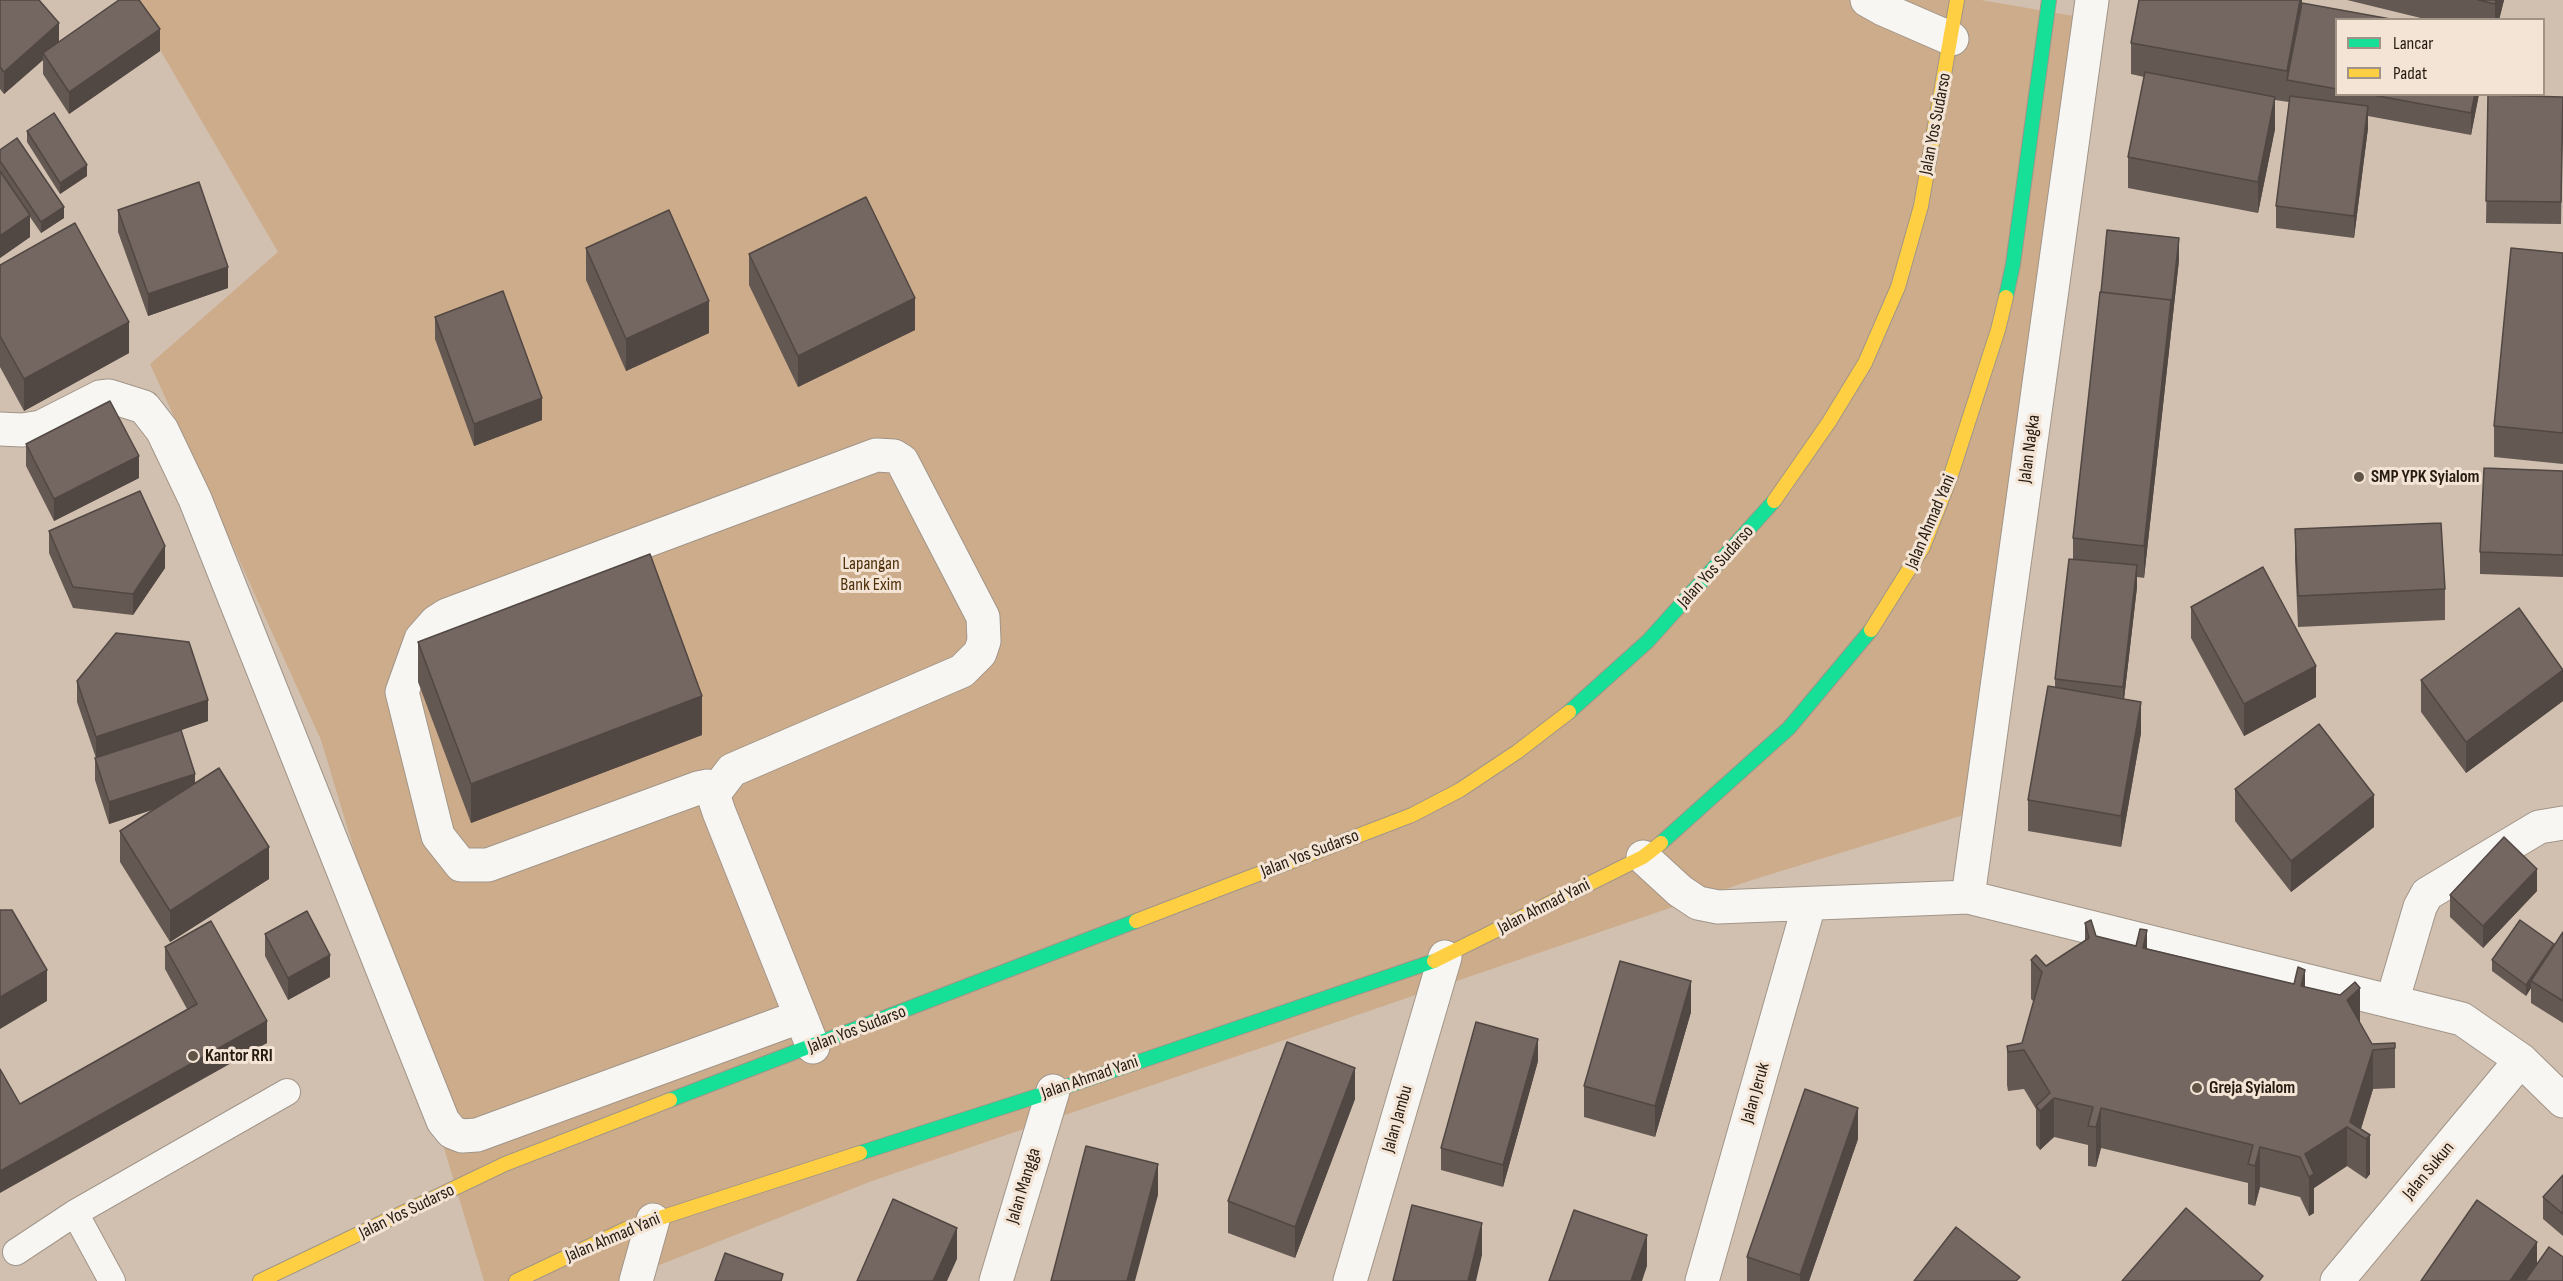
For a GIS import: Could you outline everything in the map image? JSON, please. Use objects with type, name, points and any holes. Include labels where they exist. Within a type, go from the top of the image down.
[{"type":"highway","name":"Jalan Yos Sudarso","points":[[260,1281],[505,1164],[1412,815],[1460,790],[1517,752],[1581,703],[1648,641],[1774,502],[1829,422],[1865,363],[1898,287],[1921,206],[1957,0]]},
{"type":"highway","name":"Jalan Ahmad Yani","points":[[516,1281],[626,1229],[1053,1091],[1445,957],[1643,857],[1681,826],[1789,728],[1880,619],[1923,547],[1950,478],[1998,330],[2013,264],[2049,0]]},
{"type":"street","points":[[1868,0],[1952,39]]},
{"type":"street","name":"Jalan Nagka","points":[[1968,897],[2092,0]]},
{"type":"street","points":[[0,429],[22,430],[40,427],[100,397],[109,396],[144,406],[162,430],[195,499],[438,1110],[446,1127],[452,1132],[462,1136],[477,1135],[799,1017]]},
{"type":"street","points":[[716,791],[708,786],[698,788],[488,866],[461,865],[438,836],[402,692],[421,639],[436,622],[447,615],[876,455],[894,456],[902,461],[983,617],[984,641],[980,653],[962,671],[732,770],[716,791],[715,800],[719,812],[799,1017],[813,1047]]},
{"type":"street","points":[[2392,1002],[2420,907],[2427,894],[2539,827],[2563,823]]},
{"type":"street","points":[[1643,857],[1680,891],[1698,903],[1718,907],[1968,897],[2462,1019],[2522,1060],[2563,1101]]},
{"type":"street","name":"Jalan Jeruk","points":[[1702,1281],[1809,905]]},
{"type":"street","name":"Jalan Jambu","points":[[1350,1281],[1445,957]]},
{"type":"street","name":"Jalan Sukun","points":[[2337,1281],[2522,1060]]},
{"type":"street","name":"Jalan Mangga","points":[[996,1281],[1053,1091]]},
{"type":"street","points":[[636,1281],[653,1220]]},
{"type":"lane","points":[[16,1252],[75,1213],[286,1092]]},
{"type":"lane","points":[[75,1213],[112,1281]]},
{"type":"green space","name":"Lapangan Bank Exim","points":[[131,0],[1981,0],[2097,20],[1964,815],[1752,880],[872,1181],[619,1281],[484,1281],[321,740],[150,364],[278,252]]},
{"type":"building","points":[[0,0],[39,0],[59,23],[4,72],[0,67]]},
{"type":"building","points":[[119,0],[139,0],[160,29],[69,92],[43,53]]},
{"type":"building","points":[[2139,0],[2300,0],[2287,71],[2131,43]]},
{"type":"building","points":[[2478,0],[2496,0],[2495,4]]},
{"type":"building","points":[[2302,3],[2385,18],[2335,18],[2335,89],[2287,80]]},
{"type":"building","points":[[2145,72],[2275,97],[2258,182],[2128,157]]},
{"type":"building","points":[[2290,96],[2368,106],[2354,216],[2276,206]]},
{"type":"building","points":[[2378,96],[2475,96],[2471,113]]},
{"type":"building","points":[[2488,96],[2563,97],[2561,202],[2486,201]]},
{"type":"building","points":[[54,113],[87,165],[60,183],[27,131]]},
{"type":"building","points":[[17,138],[64,207],[41,222],[0,161],[0,150]]},
{"type":"building","points":[[0,171],[30,215],[0,236]]},
{"type":"building","points":[[199,182],[228,267],[148,294],[118,210]]},
{"type":"building","points":[[866,197],[915,298],[798,356],[749,254]]},
{"type":"building","points":[[669,210],[709,301],[626,339],[586,248]]},
{"type":"building","points":[[75,223],[129,322],[24,379],[0,336],[0,265]]},
{"type":"building","points":[[2107,230],[2179,238],[2171,310],[2171,300],[2101,292]]},
{"type":"building","points":[[2511,248],[2563,253],[2563,433],[2494,426]]},
{"type":"building","points":[[503,291],[542,398],[474,424],[435,317]]},
{"type":"building","points":[[2100,292],[2171,300],[2144,546],[2073,538]]},
{"type":"building","points":[[110,401],[139,456],[54,499],[26,444]]},
{"type":"building","points":[[2484,468],[2563,471],[2563,555],[2480,552]]},
{"type":"building","points":[[140,491],[165,546],[133,594],[73,587],[49,531]]},
{"type":"building","points":[[2441,523],[2445,589],[2298,596],[2295,529]]},
{"type":"building","points":[[650,554],[702,696],[471,784],[418,642]]},
{"type":"building","points":[[2069,559],[2137,565],[2123,687],[2055,679]]},
{"type":"building","points":[[2263,567],[2316,666],[2244,704],[2191,607]]},
{"type":"building","points":[[2519,608],[2563,670],[2466,742],[2421,680]]},
{"type":"building","points":[[116,633],[189,642],[208,700],[96,737],[77,681]]},
{"type":"building","points":[[2048,686],[2141,702],[2121,816],[2028,800]]},
{"type":"building","points":[[2319,724],[2374,795],[2291,861],[2235,789]]},
{"type":"building","points":[[181,730],[195,774],[109,802],[95,758]]},
{"type":"building","points":[[219,768],[269,847],[170,911],[120,831]]},
{"type":"building","points":[[2504,837],[2537,869],[2483,926],[2450,895]]},
{"type":"building","points":[[0,910],[12,910],[47,970],[0,997]]},
{"type":"building","points":[[307,911],[330,955],[288,978],[265,934]]},
{"type":"building","name":"Greja Syialom","points":[[2091,920],[2096,936],[2136,946],[2140,929],[2147,930],[2143,948],[2294,984],[2298,967],[2305,970],[2301,986],[2340,995],[2355,982],[2360,988],[2347,1000],[2372,1044],[2395,1043],[2395,1048],[2373,1050],[2350,1122],[2370,1135],[2366,1139],[2347,1127],[2305,1154],[2314,1174],[2309,1177],[2300,1157],[2260,1147],[2255,1166],[2248,1164],[2253,1145],[2101,1108],[2096,1127],[2088,1126],[2093,1107],[2054,1098],[2040,1111],[2036,1106],[2050,1093],[2024,1050],[2008,1052],[2007,1046],[2022,1043],[2042,972],[2031,960],[2036,955],[2046,966],[2089,938],[2085,923]]},
{"type":"building","points":[[2520,920],[2554,944],[2526,985],[2492,960]]},
{"type":"building","name":"Kantor RRI","points":[[211,921],[267,1021],[0,1171],[0,1069],[20,1104],[197,1004],[165,947]]},
{"type":"building","points":[[2563,932],[2563,1001],[2531,981]]},
{"type":"building","points":[[1620,961],[1691,981],[1655,1106],[1584,1086]]},
{"type":"building","points":[[1476,1022],[1538,1039],[1503,1165],[1441,1148]]},
{"type":"building","points":[[1287,1042],[1355,1068],[1295,1227],[1228,1201]]},
{"type":"building","points":[[1805,1089],[1858,1108],[1800,1275],[1747,1257]]},
{"type":"building","points":[[1086,1146],[1158,1164],[1127,1281],[1051,1281]]},
{"type":"building","points":[[2563,1175],[2563,1214],[2543,1197]]},
{"type":"building","points":[[893,1199],[957,1228],[933,1281],[857,1281]]},
{"type":"building","points":[[2477,1200],[2537,1242],[2510,1281],[2421,1281]]},
{"type":"building","points":[[1412,1205],[1482,1223],[1468,1281],[1393,1281]]},
{"type":"building","points":[[2186,1208],[2263,1276],[2259,1281],[2122,1281]]},
{"type":"building","points":[[1574,1210],[1647,1235],[1631,1281],[1549,1281]]},
{"type":"building","points":[[1956,1227],[2020,1277],[2016,1281],[1914,1281]]},
{"type":"building","points":[[2549,1247],[2563,1257],[2563,1281],[2525,1281]]},
{"type":"building","points":[[725,1253],[783,1274],[781,1281],[715,1281]]},
{"type":"traffic: fast","points":[[2006,297],[2013,264],[2049,0]]},
{"type":"traffic: fast","points":[[1569,712],[1648,641],[1774,501]]},
{"type":"traffic: fast","points":[[1661,843],[1789,728],[1871,630]]},
{"type":"traffic: fast","points":[[670,1100],[1136,921]]},
{"type":"traffic: fast","points":[[860,1153],[1053,1091],[1434,961]]},
{"type":"traffic: slow","points":[[1774,501],[1829,422],[1865,363],[1898,287],[1921,206],[1957,0]]},
{"type":"traffic: slow","points":[[1871,630],[1923,547],[1950,478],[1998,330],[2006,297]]},
{"type":"traffic: slow","points":[[1136,921],[1412,815],[1460,790],[1517,752],[1569,712]]},
{"type":"traffic: slow","points":[[1434,961],[1643,857],[1661,843]]},
{"type":"traffic: slow","points":[[260,1281],[505,1164],[670,1100]]},
{"type":"traffic: slow","points":[[516,1281],[626,1229],[860,1153]]},
{"type":"place","name":"SMP YPK Syialom","points":[[2359,477]]},
{"type":"place","name":"Kantor RRI","points":[[193,1056]]},
{"type":"place","name":"Greja Syialom","points":[[2197,1088]]}]
